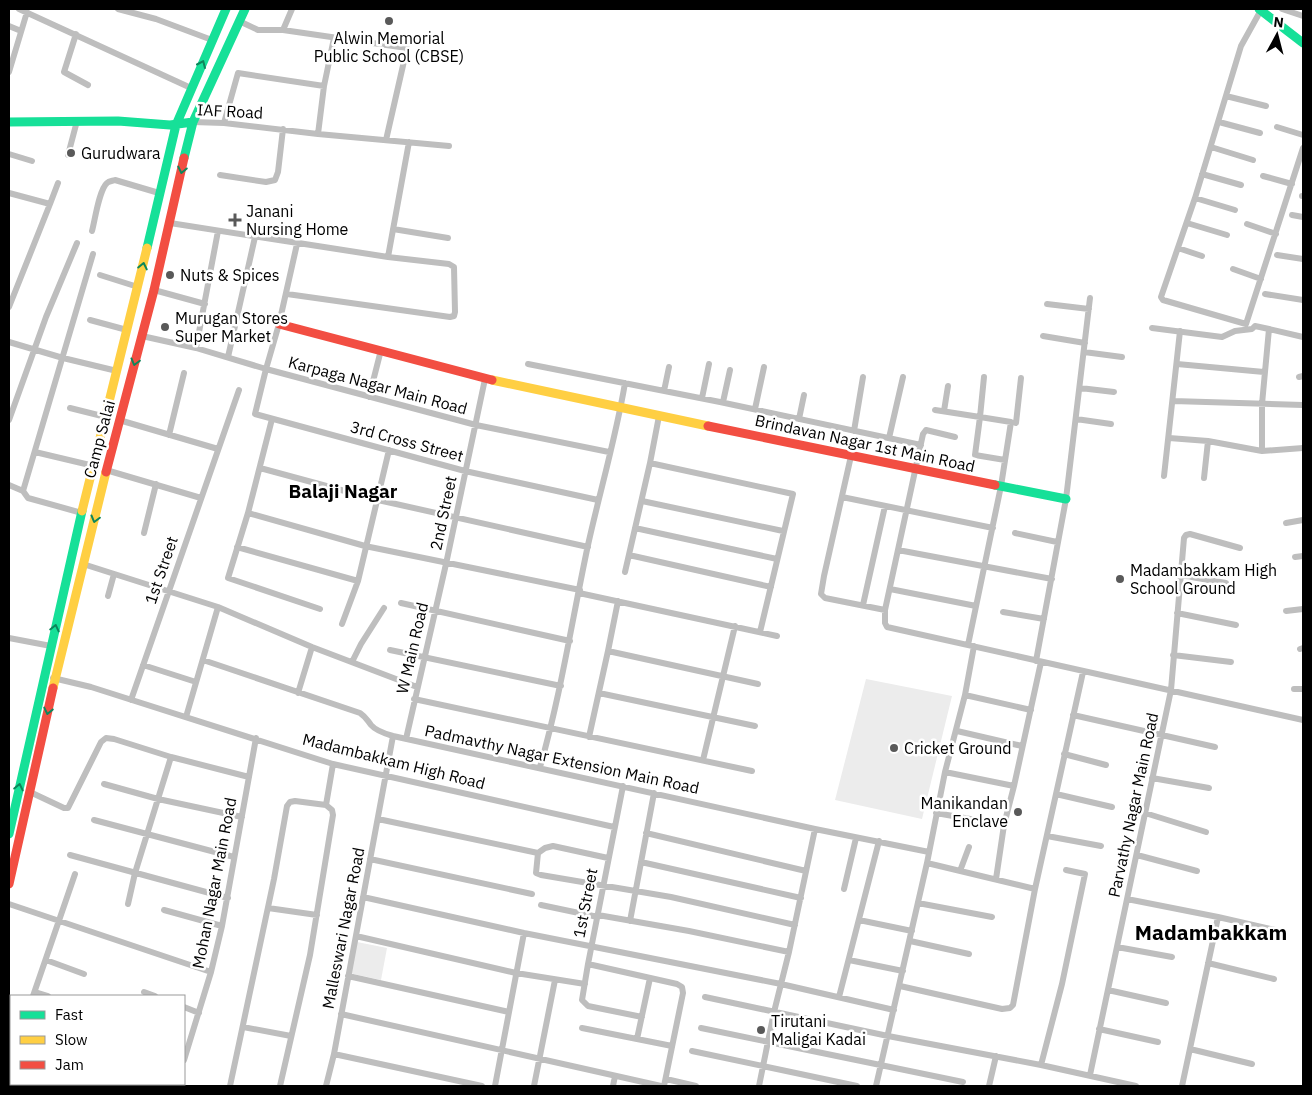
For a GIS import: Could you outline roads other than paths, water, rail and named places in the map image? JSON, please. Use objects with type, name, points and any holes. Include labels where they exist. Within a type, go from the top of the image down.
[{"type":"main road","name":"Camp Salai","points":[[9,834],[11,809],[82,512],[128,330],[176,124],[226,9]]},
{"type":"main road","name":"Camp Salai","points":[[9,884],[54,679],[106,470],[154,290],[193,122],[245,9]]},
{"type":"main road","points":[[1264,11],[1303,43]]},
{"type":"main road","name":"IAF Road","points":[[9,122],[118,120],[176,124],[193,122]]},
{"type":"main road","name":"Brindavan Nagar 1st Main Road","points":[[280,324],[485,379],[850,456],[1066,499]]},
{"type":"street","points":[[19,9],[191,88]]},
{"type":"street","points":[[118,9],[156,19],[212,40]]},
{"type":"street","points":[[282,30],[292,9]]},
{"type":"street","points":[[1282,9],[1303,16]]},
{"type":"street","points":[[1264,11],[1241,46],[1219,122],[1162,297],[1165,301],[1246,324],[1303,148]]},
{"type":"street","points":[[9,72],[26,12]]},
{"type":"street","points":[[239,21],[258,30],[282,30],[406,48],[386,140]]},
{"type":"street","points":[[9,26],[21,31]]},
{"type":"street","points":[[76,34],[64,72],[88,85]]},
{"type":"street","points":[[318,134],[324,86],[334,38]]},
{"type":"street","points":[[224,124],[238,73],[324,86]]},
{"type":"street","points":[[1226,96],[1266,106]]},
{"type":"street","points":[[68,155],[77,121]]},
{"type":"street","name":"IAF Road","points":[[193,122],[449,146]]},
{"type":"street","points":[[1219,122],[1260,134]]},
{"type":"street","points":[[1277,127],[1303,135]]},
{"type":"street","points":[[220,175],[266,182],[275,180],[278,172],[284,130]]},
{"type":"street","points":[[388,257],[410,142]]},
{"type":"street","points":[[1211,147],[1253,160]]},
{"type":"street","points":[[9,154],[32,161]]},
{"type":"street","points":[[1202,174],[1241,185]]},
{"type":"street","points":[[1263,176],[1292,184]]},
{"type":"street","points":[[92,231],[102,190],[110,181],[115,180],[159,193]]},
{"type":"street","points":[[9,308],[58,183]]},
{"type":"street","points":[[9,193],[50,204]]},
{"type":"street","points":[[1195,198],[1235,210]]},
{"type":"street","points":[[1292,215],[1303,217]]},
{"type":"street","points":[[170,223],[297,244],[452,265],[455,312],[454,316],[446,318],[287,294]]},
{"type":"street","points":[[1187,223],[1227,235]]},
{"type":"street","points":[[1247,224],[1276,234]]},
{"type":"street","points":[[393,229],[448,238]]},
{"type":"street","points":[[196,348],[218,231]]},
{"type":"street","points":[[228,357],[255,237]]},
{"type":"street","points":[[9,420],[34,349],[77,243]]},
{"type":"street","points":[[266,369],[280,324],[297,244]]},
{"type":"street","points":[[1178,248],[1202,256]]},
{"type":"street","points":[[23,491],[93,254]]},
{"type":"street","points":[[1277,255],[1303,259]]},
{"type":"street","points":[[1233,269],[1261,279]]},
{"type":"street","points":[[100,275],[138,287]]},
{"type":"street","points":[[154,290],[205,304]]},
{"type":"street","points":[[1264,294],[1303,300]]},
{"type":"street","points":[[996,879],[1004,825],[1031,710],[1044,620],[1066,499],[1090,298]]},
{"type":"street","points":[[1047,304],[1089,309]]},
{"type":"street","points":[[90,320],[128,330]]},
{"type":"street","points":[[1152,328],[1222,337],[1234,331],[1252,330],[1255,326],[1303,337]]},
{"type":"street","points":[[1262,451],[1262,404],[1269,329]]},
{"type":"street","points":[[1164,476],[1180,331]]},
{"type":"street","name":"Karpaga Nagar Main Road","points":[[142,336],[196,348],[266,369],[476,425],[609,452]]},
{"type":"street","points":[[1043,336],[1085,342]]},
{"type":"street","points":[[9,342],[117,371]]},
{"type":"street","points":[[369,396],[381,350]]},
{"type":"street","points":[[1084,352],[1122,357]]},
{"type":"street","points":[[528,364],[723,402],[921,445]]},
{"type":"street","points":[[702,398],[709,364]]},
{"type":"street","points":[[1177,364],[1264,372]]},
{"type":"street","points":[[664,390],[669,367]]},
{"type":"street","points":[[755,409],[764,367]]},
{"type":"street","name":"3rd Cross Street","points":[[266,369],[255,414],[465,471],[598,500]]},
{"type":"street","points":[[723,402],[730,370]]},
{"type":"street","points":[[169,435],[184,373]]},
{"type":"street","points":[[889,438],[903,376]]},
{"type":"street","points":[[854,431],[863,377]]},
{"type":"street","points":[[984,377],[975,455],[1005,460]]},
{"type":"street","points":[[876,1086],[910,941],[945,772],[965,695],[976,606],[1005,460],[1016,423],[1021,378]]},
{"type":"street","name":"2nd Street","points":[[446,564],[485,379]]},
{"type":"street","points":[[540,768],[552,728],[588,547],[625,383]]},
{"type":"street","points":[[944,412],[948,386]]},
{"type":"street","points":[[1080,388],[1114,392]]},
{"type":"street","points":[[119,420],[218,449],[239,390]]},
{"type":"street","points":[[799,419],[804,395]]},
{"type":"street","points":[[1173,401],[1303,404]]},
{"type":"street","points":[[70,408],[106,417]]},
{"type":"street","points":[[934,410],[1016,423]]},
{"type":"street","points":[[625,572],[659,416]]},
{"type":"street","points":[[272,419],[248,513],[228,578],[320,609]]},
{"type":"street","points":[[1076,419],[1111,424]]},
{"type":"street","points":[[955,437],[926,430],[924,432],[885,610],[884,623],[887,628],[1303,720]]},
{"type":"street","points":[[1169,438],[1208,441],[1262,451],[1303,448]]},
{"type":"street","points":[[1204,478],[1208,441]]},
{"type":"street","name":"1st Street","points":[[131,700],[218,449]]},
{"type":"street","points":[[342,624],[358,581],[389,450]]},
{"type":"street","points":[[35,452],[94,466]]},
{"type":"street","points":[[850,456],[821,594],[824,598],[885,610]]},
{"type":"street","points":[[650,462],[793,494],[760,632]]},
{"type":"street","points":[[260,468],[378,500],[588,547]]},
{"type":"street","points":[[106,470],[201,498]]},
{"type":"street","points":[[144,534],[156,484]]},
{"type":"street","points":[[9,485],[23,491],[28,498],[82,512]]},
{"type":"street","points":[[842,497],[992,528]]},
{"type":"street","points":[[642,501],[783,531]]},
{"type":"street","points":[[863,605],[885,506]]},
{"type":"street","points":[[248,513],[365,546],[777,636]]},
{"type":"street","points":[[1286,523],[1303,520]]},
{"type":"street","points":[[635,528],[777,560]]},
{"type":"street","points":[[1015,533],[1057,542]]},
{"type":"street","name":"Parvathy Nagar Main Road","points":[[1090,1075],[1171,690],[1184,538],[1186,534],[1190,534],[1240,548]]},
{"type":"street","points":[[237,547],[358,581]]},
{"type":"street","points":[[898,550],[1052,578]]},
{"type":"street","points":[[629,555],[771,587]]},
{"type":"street","points":[[1295,557],[1303,556]]},
{"type":"street","points":[[84,564],[218,607],[312,647],[417,687]]},
{"type":"street","name":"W Main Road","points":[[406,739],[446,564]]},
{"type":"street","points":[[108,596],[114,574]]},
{"type":"street","points":[[1180,575],[1226,583]]},
{"type":"street","points":[[890,589],[976,606]]},
{"type":"street","points":[[589,737],[618,601]]},
{"type":"street","points":[[401,603],[570,641]]},
{"type":"street","points":[[186,717],[218,607]]},
{"type":"street","points":[[352,662],[384,608]]},
{"type":"street","points":[[1286,611],[1303,609]]},
{"type":"street","points":[[1003,612],[1044,620]]},
{"type":"street","points":[[1177,613],[1236,625]]},
{"type":"street","points":[[703,760],[735,626]]},
{"type":"street","points":[[9,638],[51,646]]},
{"type":"street","points":[[298,693],[312,647]]},
{"type":"street","points":[[390,650],[561,686]]},
{"type":"street","points":[[608,651],[758,684]]},
{"type":"street","points":[[1173,654],[1231,662]]},
{"type":"street","name":"Padmavthy Nagar Extension Main Road","points":[[203,660],[360,713],[368,718],[372,726],[381,732],[393,736],[856,838],[928,852]]},
{"type":"street","points":[[142,665],[196,682]]},
{"type":"street","points":[[900,986],[1002,1009],[1010,1008],[1013,1005],[1064,754],[1083,672]]},
{"type":"street","name":"Madambakkam High Road","points":[[43,676],[91,687],[333,764],[614,827]]},
{"type":"street","points":[[1294,689],[1303,689]]},
{"type":"street","points":[[599,693],[756,726]]},
{"type":"street","points":[[965,695],[1031,710]]},
{"type":"street","points":[[414,699],[752,771]]},
{"type":"street","points":[[1073,715],[1215,747]]},
{"type":"street","points":[[956,731],[1022,746]]},
{"type":"street","name":"Malleswari Nagar Road","points":[[326,1086],[334,1054],[393,736]]},
{"type":"street","points":[[30,792],[64,808],[68,808],[101,742],[106,738],[249,777]]},
{"type":"street","name":"Mohan Nagar Main Road","points":[[185,1057],[211,972],[222,926],[256,738]]},
{"type":"street","points":[[1064,754],[1106,765]]},
{"type":"street","points":[[128,904],[146,835],[171,757]]},
{"type":"street","points":[[326,805],[333,764]]},
{"type":"street","points":[[945,772],[1014,786]]},
{"type":"street","points":[[1152,778],[1208,788]]},
{"type":"street","points":[[104,784],[242,817]]},
{"type":"street","points":[[614,827],[622,786]]},
{"type":"street","points":[[630,921],[654,793]]},
{"type":"street","points":[[1056,794],[1112,807]]},
{"type":"street","points":[[230,1086],[268,908],[287,806],[290,802],[294,801],[326,805],[332,810],[334,815],[310,955],[280,1086]]},
{"type":"street","points":[[936,813],[1004,825]]},
{"type":"street","points":[[1145,813],[1206,832]]},
{"type":"street","points":[[378,819],[538,853]]},
{"type":"street","points":[[94,820],[234,857]]},
{"type":"street","name":"1st Street","points":[[614,827],[582,1000],[586,1005],[642,1017]]},
{"type":"street","points":[[759,1086],[815,829]]},
{"type":"street","points":[[646,834],[806,871]]},
{"type":"street","points":[[1047,836],[1101,846]]},
{"type":"street","points":[[844,889],[856,838]]},
{"type":"street","points":[[839,996],[879,842]]},
{"type":"street","points":[[608,858],[553,846],[544,848],[538,853],[536,873],[671,897],[795,924]]},
{"type":"street","points":[[960,871],[969,847]]},
{"type":"street","points":[[70,855],[228,898]]},
{"type":"street","points":[[1137,855],[1197,870]]},
{"type":"street","points":[[370,859],[532,894]]},
{"type":"street","points":[[641,862],[800,898]]},
{"type":"street","points":[[927,863],[1036,889]]},
{"type":"street","points":[[1041,1065],[1062,984],[1085,874],[1066,870]]},
{"type":"street","points":[[34,994],[75,874]]},
{"type":"street","points":[[363,897],[524,933],[839,996],[894,1010]]},
{"type":"street","points":[[1127,899],[1284,932]]},
{"type":"street","points":[[918,903],[992,917]]},
{"type":"street","points":[[9,904],[211,972]]},
{"type":"street","points":[[541,906],[689,931],[789,952]]},
{"type":"street","points":[[268,908],[317,915]]},
{"type":"street","points":[[164,910],[222,926]]},
{"type":"street","points":[[1182,1086],[1218,917]]},
{"type":"street","points":[[859,920],[912,931]]},
{"type":"street","points":[[495,1086],[524,933]]},
{"type":"street","points":[[356,936],[516,973],[585,984]]},
{"type":"street","points":[[910,941],[970,954]]},
{"type":"street","points":[[1117,947],[1172,957]]},
{"type":"street","points":[[46,960],[84,974]]},
{"type":"street","points":[[849,960],[903,970]]},
{"type":"street","points":[[1208,963],[1274,979]]},
{"type":"street","points":[[588,964],[677,984],[683,989],[664,1084]]},
{"type":"street","points":[[348,976],[509,1012]]},
{"type":"street","points":[[637,1039],[650,978]]},
{"type":"street","points":[[534,1086],[555,980]]},
{"type":"street","points":[[1108,990],[1166,1003]]},
{"type":"street","points":[[144,992],[152,995]]},
{"type":"street","points":[[704,996],[888,1036],[1041,1065],[1136,1086]]},
{"type":"street","points":[[185,1007],[199,1013]]},
{"type":"street","points":[[341,1014],[615,1076],[664,1084],[696,1086]]},
{"type":"street","points":[[243,1027],[291,1036]]},
{"type":"street","points":[[582,1028],[672,1046]]},
{"type":"street","points":[[701,1028],[963,1082]]},
{"type":"street","points":[[1099,1029],[1158,1042]]},
{"type":"street","points":[[1190,1049],[1252,1064]]},
{"type":"street","points":[[692,1051],[857,1086]]},
{"type":"street","points":[[334,1054],[482,1086]]},
{"type":"street","points":[[989,1086],[996,1056]]},
{"type":"street","points":[[613,1086],[615,1076]]},
{"type":"place","name":"Alwin Memorial Public School (CBSE)","points":[[389,21]]},
{"type":"place","name":"Gurudwara","points":[[71,153]]},
{"type":"place","name":"Janani Nursing Home","points":[[235,220]]},
{"type":"place","name":"Nuts & Spices","points":[[170,275]]},
{"type":"place","name":"Murugan Stores Super Market","points":[[165,327]]},
{"type":"place","name":"Madambakkam High School Ground","points":[[1120,579]]},
{"type":"place","name":"Cricket Ground","points":[[894,748]]},
{"type":"place","name":"Manikandan Enclave","points":[[1018,812]]},
{"type":"place","name":"Tirutani Maligai Kadai","points":[[761,1030]]},
{"type":"district","name":"Balaji Nagar","points":[[343,491]]},
{"type":"district","name":"Madambakkam","points":[[1211,933]]}]
